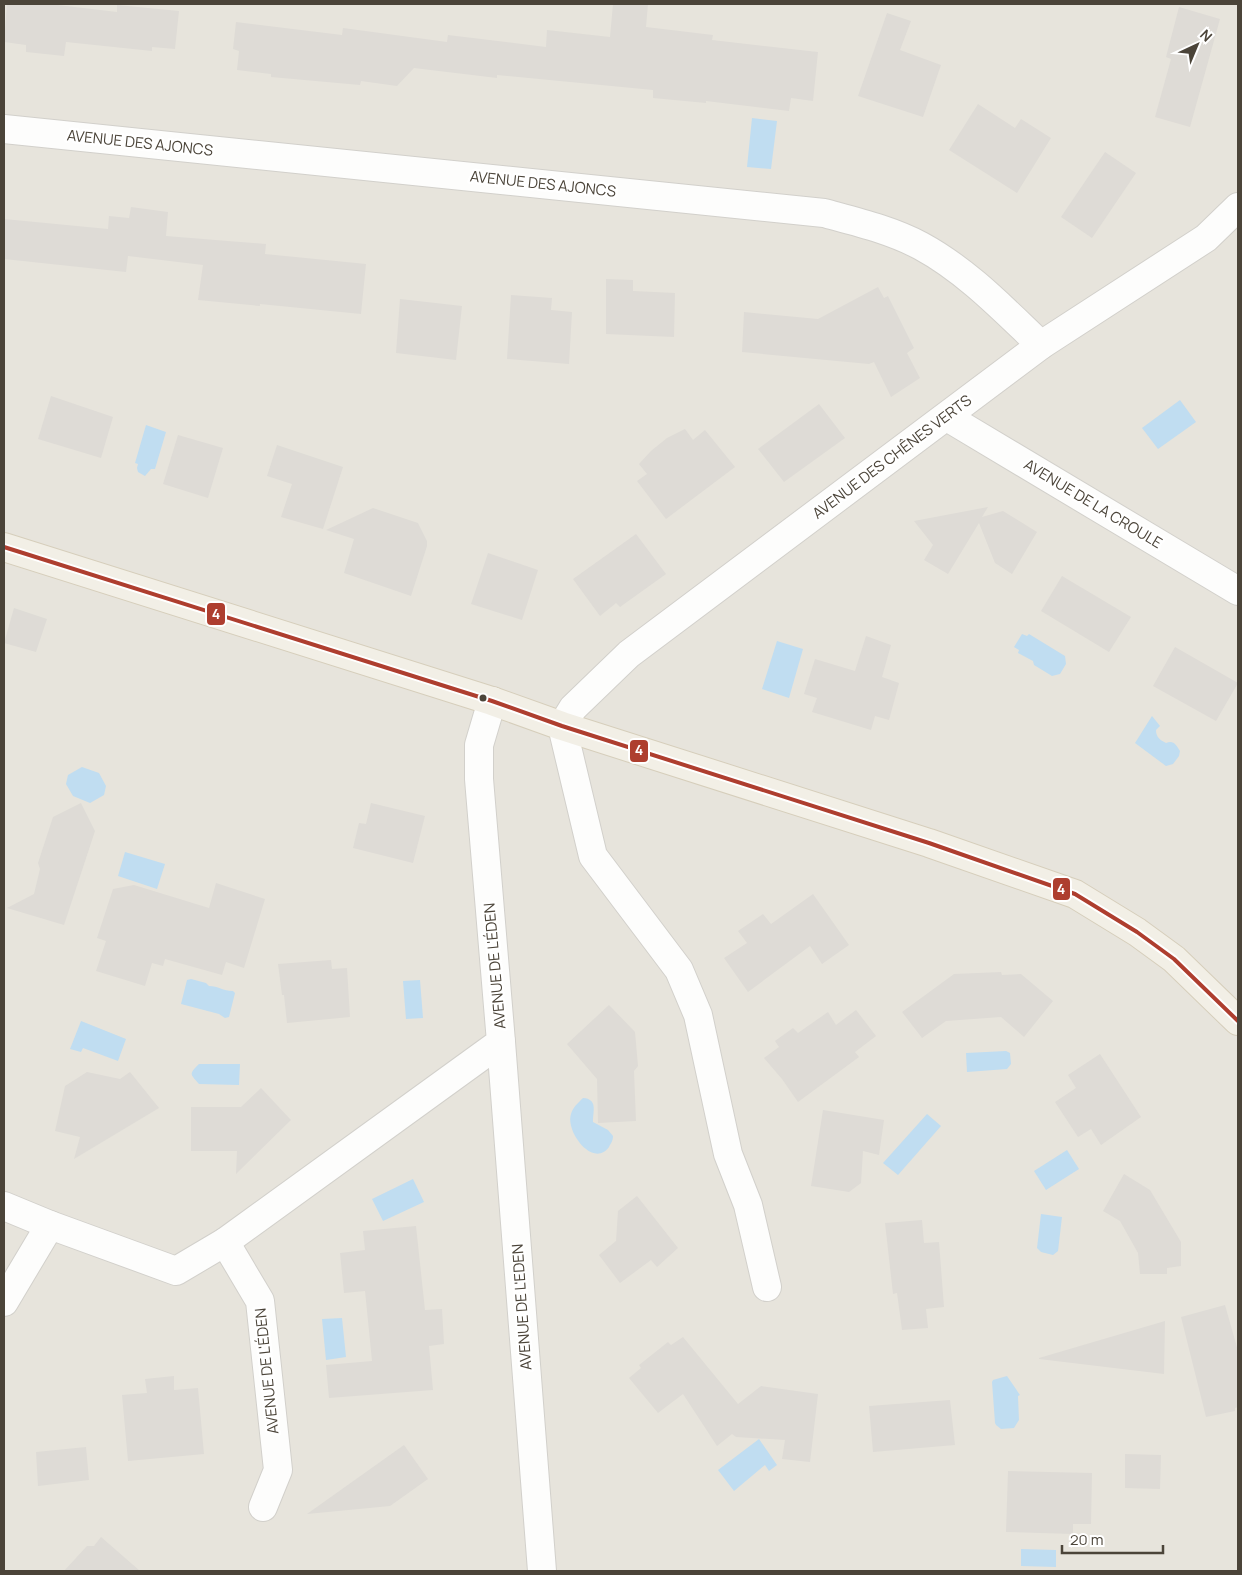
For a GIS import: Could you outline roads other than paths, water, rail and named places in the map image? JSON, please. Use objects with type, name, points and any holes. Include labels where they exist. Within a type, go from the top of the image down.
[{"type":"main road","points":[[4,547],[492,700],[562,726],[929,843],[1075,894],[1137,932],[1174,959],[1238,1021]]},
{"type":"street","name":"AVENUE DES AJONCS","points":[[4,129],[824,213],[881,228],[922,246],[974,281],[1041,346]]},
{"type":"street","name":"AVENUE DES CHÊNES VERTS","points":[[562,726],[573,708],[629,654],[1041,346],[1206,238],[1238,207]]},
{"type":"street","name":"AVENUE DE LA CROULE","points":[[947,417],[1238,590]]},
{"type":"street","name":"AVENUE DE L'ÉDEN","points":[[4,1206],[50,1225],[176,1271],[225,1242],[501,1042],[479,779],[479,745],[492,700]]},
{"type":"street","points":[[562,726],[593,856],[679,970],[698,1015],[728,1154],[748,1205],[768,1287]]},
{"type":"street","name":"AVENUE DE L'EDEN","points":[[501,1042],[542,1571]]},
{"type":"street","points":[[4,1302],[50,1225]]},
{"type":"street","name":"AVENUE DE L'ÉDEN","points":[[225,1242],[260,1301],[278,1470],[263,1507]]},
{"type":"water","points":[[752,118],[777,121],[771,169],[747,167]]},
{"type":"water","points":[[1180,400],[1196,422],[1158,449],[1142,428]]},
{"type":"water","points":[[146,425],[166,432],[155,469],[151,469],[145,476],[138,472],[138,464],[135,463]]},
{"type":"water","points":[[1022,634],[1027,636],[1029,634],[1065,656],[1066,664],[1060,674],[1052,676],[1034,665],[1033,661],[1018,653],[1019,650],[1014,647]]},
{"type":"water","points":[[777,641],[803,649],[789,698],[762,689]]},
{"type":"water","points":[[1152,716],[1160,726],[1156,730],[1159,738],[1166,743],[1173,743],[1180,751],[1173,764],[1166,766],[1135,743]]},
{"type":"water","points":[[82,767],[99,773],[106,786],[104,795],[90,803],[73,796],[66,784],[68,775]]},
{"type":"water","points":[[125,852],[165,864],[157,889],[118,876]]},
{"type":"water","points":[[191,979],[235,993],[229,1017],[225,1018],[219,1014],[181,1004],[187,980]]},
{"type":"water","points":[[420,980],[423,1018],[406,1019],[403,981]]},
{"type":"water","points":[[81,1021],[126,1039],[118,1061],[83,1048],[81,1052],[70,1049]]},
{"type":"water","points":[[1006,1051],[1010,1053],[1011,1064],[1007,1069],[967,1072],[966,1053]]},
{"type":"water","points":[[199,1064],[240,1064],[239,1085],[199,1084],[192,1073]]},
{"type":"water","points":[[583,1098],[593,1103],[593,1122],[608,1130],[613,1136],[609,1147],[603,1153],[595,1154],[588,1151],[576,1138],[572,1129],[571,1114],[574,1107]]},
{"type":"water","points":[[927,1114],[941,1126],[898,1175],[883,1163]]},
{"type":"water","points":[[1067,1150],[1079,1169],[1046,1190],[1034,1171]]},
{"type":"water","points":[[413,1179],[424,1202],[383,1221],[372,1199]]},
{"type":"water","points":[[1041,1214],[1062,1217],[1058,1251],[1053,1255],[1041,1252],[1037,1248]]},
{"type":"water","points":[[342,1318],[346,1357],[326,1360],[322,1319]]},
{"type":"water","points":[[1007,1376],[1020,1395],[1018,1396],[1019,1420],[1014,1428],[1001,1429],[995,1423],[992,1382]]},
{"type":"water","points":[[759,1439],[777,1465],[769,1471],[765,1465],[734,1491],[718,1470]]},
{"type":"water","points":[[1021,1549],[1056,1550],[1056,1567],[1021,1566]]}]
